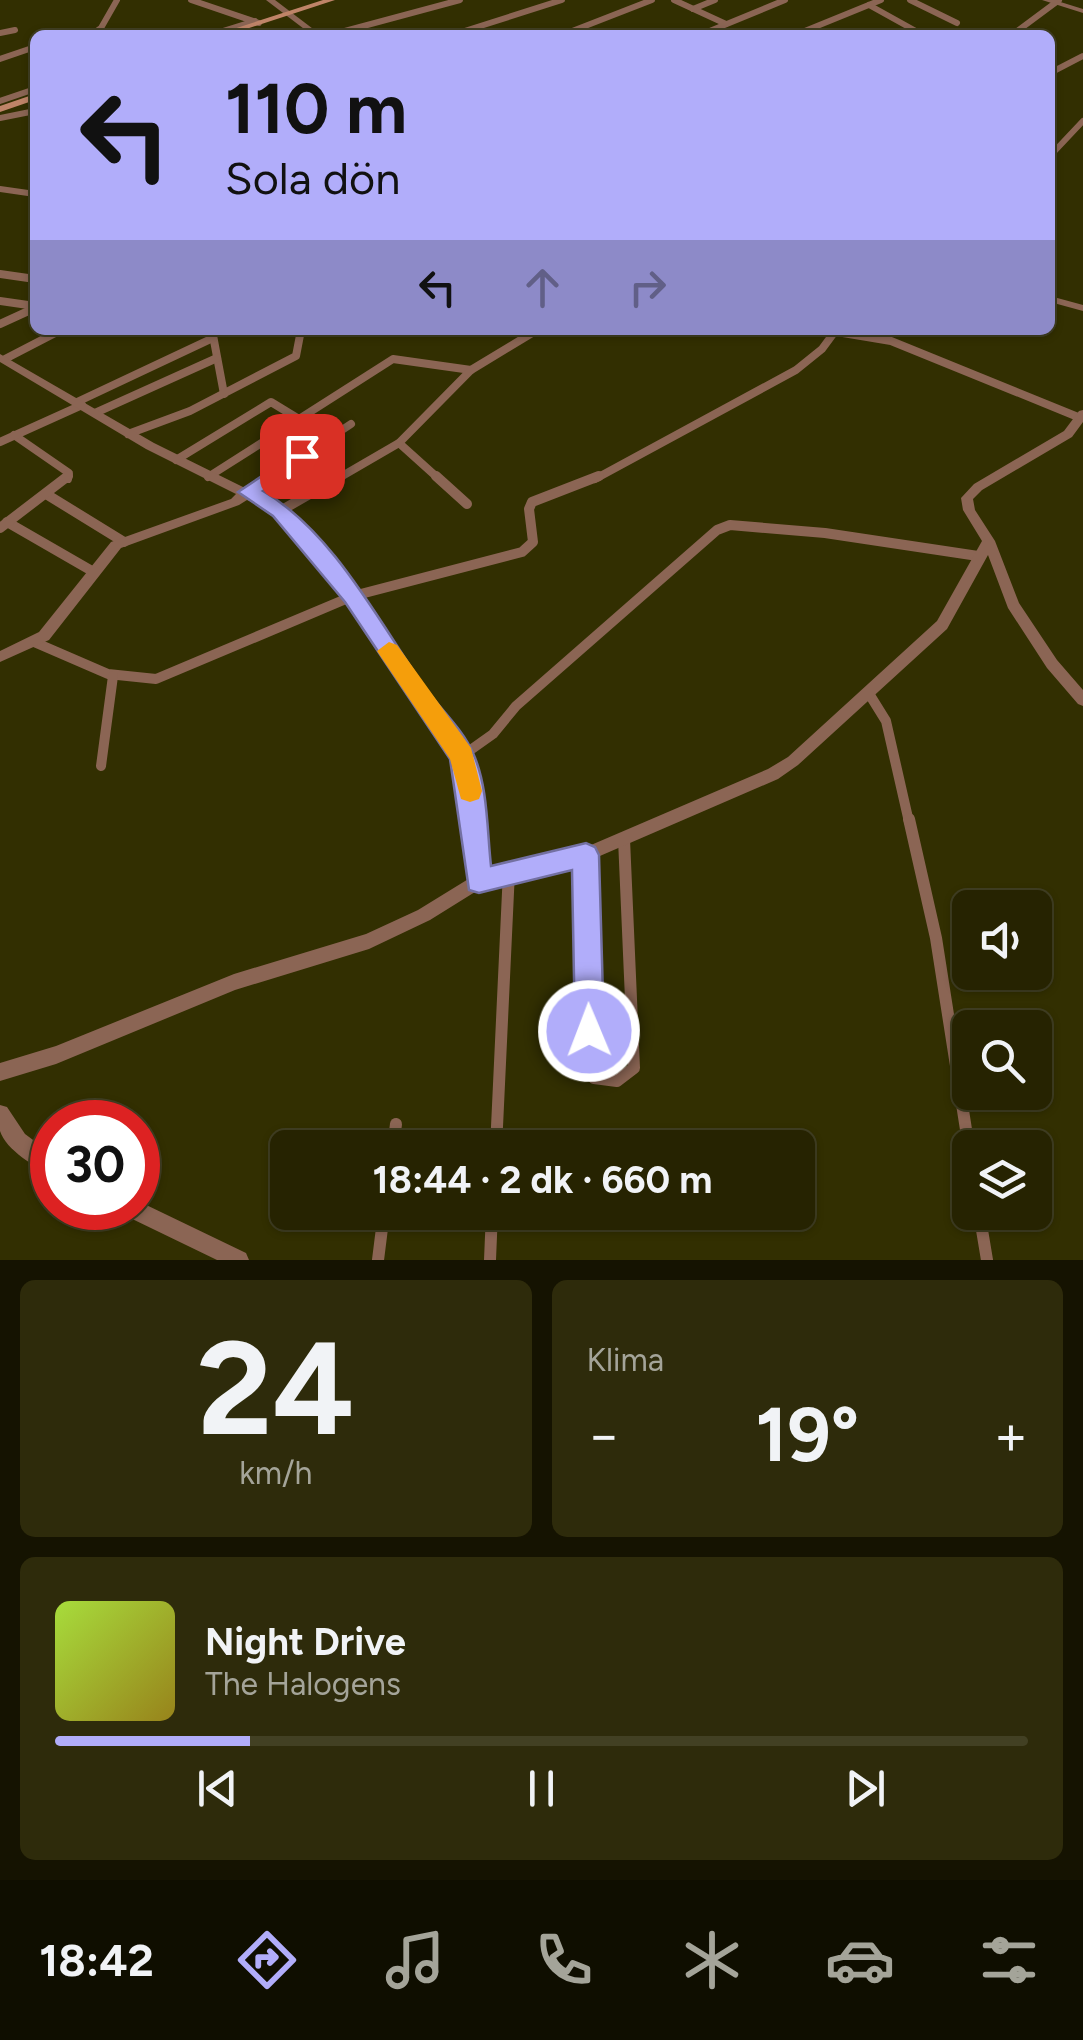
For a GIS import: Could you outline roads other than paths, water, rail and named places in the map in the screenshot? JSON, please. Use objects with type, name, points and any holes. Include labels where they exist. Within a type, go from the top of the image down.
[{"type":"main road","points":[[249,30],[327,0]]},
{"type":"main road","points":[[234,30],[346,0]]},
{"type":"main road","points":[[0,104],[30,93]]},
{"type":"street","points":[[98,30],[117,0]]},
{"type":"street","points":[[191,0],[258,22]]},
{"type":"street","points":[[270,0],[310,30]]},
{"type":"street","points":[[349,30],[460,0]]},
{"type":"street","points":[[468,30],[562,0]]},
{"type":"street","points":[[575,30],[652,0]]},
{"type":"street","points":[[674,0],[726,24]]},
{"type":"street","points":[[693,9],[715,0]]},
{"type":"street","points":[[712,30],[785,0]]},
{"type":"street","points":[[809,30],[882,0]]},
{"type":"street","points":[[910,0],[956,22]]},
{"type":"street","points":[[1018,30],[1053,1],[1083,11]]},
{"type":"street","points":[[869,6],[914,30]]},
{"type":"street","points":[[228,30],[258,22]]},
{"type":"street","points":[[94,30],[101,28]]},
{"type":"street","points":[[0,33],[15,30]]},
{"type":"street","points":[[0,59],[30,50]]},
{"type":"street","points":[[1055,70],[1083,56]]},
{"type":"street","points":[[1055,63],[1066,66]]},
{"type":"street","points":[[0,118],[30,112]]},
{"type":"street","points":[[1055,151],[1083,122]]},
{"type":"street","points":[[0,189],[30,193]]},
{"type":"street","points":[[0,274],[30,278]]},
{"type":"street","points":[[0,300],[30,306]]},
{"type":"street","points":[[1055,301],[1083,308]]},
{"type":"street","points":[[0,324],[30,309]]},
{"type":"street","points":[[2,358],[50,335]]},
{"type":"street","points":[[0,442],[210,335]]},
{"type":"street","points":[[212,335],[224,394]]},
{"type":"street","points":[[128,434],[224,394],[296,356],[300,335]]},
{"type":"street","points":[[280,511],[399,443],[471,370],[529,335]]},
{"type":"street","points":[[34,642],[113,676],[134,682],[156,679],[353,596],[522,552],[533,542],[529,509],[532,502],[578,487],[796,370],[822,348],[829,335]]},
{"type":"street","points":[[855,335],[890,341],[1079,423],[1041,452],[978,487],[967,498],[969,510],[989,540],[1013,604],[1052,664],[1083,700]]},
{"type":"street","points":[[2,358],[128,434],[280,511],[353,596],[415,693],[462,756],[479,881]]},
{"type":"street","points":[[95,413],[217,358]]},
{"type":"street","points":[[208,476],[394,359],[471,370]]},
{"type":"street","points":[[176,460],[271,402],[330,438]]},
{"type":"street","points":[[0,657],[44,636],[102,557],[124,542],[235,502],[351,424]]},
{"type":"street","points":[[14,435],[68,473],[68,479],[4,525],[92,572]]},
{"type":"street","points":[[399,443],[467,504]]},
{"type":"street","points":[[46,494],[124,542]]},
{"type":"street","points":[[462,756],[493,734],[516,706],[718,530],[730,526],[825,533],[978,556]]},
{"type":"street","points":[[0,1072],[56,1056],[234,982],[368,941],[424,915],[479,881],[586,855],[774,774],[793,762],[942,624],[989,540]]},
{"type":"street","points":[[101,766],[113,676]]},
{"type":"street","points":[[868,692],[886,721],[936,938],[966,1130]]},
{"type":"street","points":[[586,855],[590,1066],[594,1078],[613,1083],[630,1075],[634,1068],[624,840]]},
{"type":"street","points":[[497,1130],[510,871]]},
{"type":"street","points":[[0,1114],[18,1141],[30,1150]]},
{"type":"street","points":[[395,1130],[396,1124]]},
{"type":"street","points":[[160,1222],[238,1260]]},
{"type":"street","points":[[378,1260],[382,1230]]},
{"type":"street","points":[[490,1260],[491,1230]]},
{"type":"street","points":[[982,1230],[987,1260]]}]
